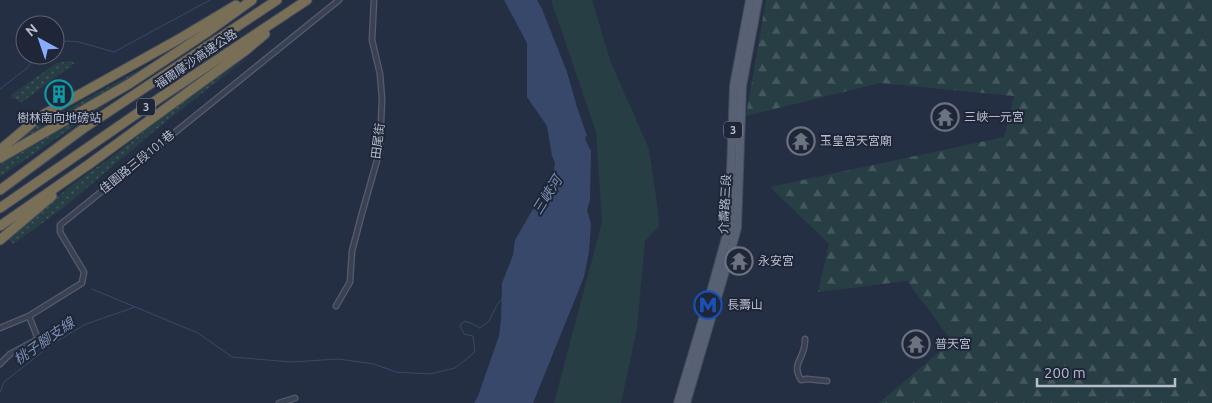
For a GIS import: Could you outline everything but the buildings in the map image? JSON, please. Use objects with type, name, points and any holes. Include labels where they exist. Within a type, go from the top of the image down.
[{"type":"highway","points":[[0,150],[39,117],[245,0]]},
{"type":"highway","points":[[0,158],[128,84],[206,33],[252,0]]},
{"type":"highway","name":"福爾摩沙高速公路","points":[[0,190],[92,123],[277,0]]},
{"type":"highway","name":"福爾摩沙高速公路","points":[[0,208],[161,97],[307,0]]},
{"type":"highway","points":[[0,226],[88,166],[246,50],[294,10]]},
{"type":"highway","points":[[0,240],[88,166]]},
{"type":"main road","name":"介壽路三段","points":[[678,403],[729,227],[734,86],[750,0]]},
{"type":"main road","name":"介壽路三段","points":[[686,403],[737,228],[742,86],[758,0]]},
{"type":"street","name":"佳園路三段101巷","points":[[0,328],[29,316],[82,283],[84,272],[60,232],[60,225],[339,0]]},
{"type":"street","name":"田尾街","points":[[336,306],[350,282],[352,251],[380,150],[382,99],[380,74],[372,40],[374,0]]},
{"type":"street","points":[[0,364],[10,354],[38,339],[29,316]]},
{"type":"street","points":[[805,339],[804,349],[796,365],[798,375],[801,380],[827,381]]},
{"type":"street","points":[[279,403],[294,398]]},
{"type":"green space","points":[[551,0],[592,0],[610,60],[649,149],[659,226],[645,241],[637,328],[621,403],[554,403],[602,222],[596,132]]},
{"type":"green space","points":[[766,0],[1212,0],[1212,403],[879,403],[952,341],[907,281],[818,292],[829,244],[770,187],[1004,137],[1014,96],[880,83],[746,116]]},
{"type":"green space","points":[[250,56],[164,123],[62,209],[13,244],[9,239],[31,218],[78,180],[113,156],[177,105]]},
{"type":"green space","points":[[65,62],[75,63],[21,103],[16,99],[12,99],[11,95],[54,65],[65,65]]},
{"type":"green space","points":[[150,64],[121,85],[0,154],[24,133]]},
{"type":"green space","points":[[114,99],[0,177],[0,164]]},
{"type":"water","name":"三峽河","points":[[504,0],[537,0],[567,72],[587,136],[585,137],[591,151],[590,200],[587,210],[591,224],[589,252],[584,277],[533,403],[474,403],[499,336],[502,283],[513,255],[515,240],[537,202],[541,200],[554,183],[555,163],[547,126],[527,97],[527,43]]},
{"type":"waterway","points":[[65,41],[79,42],[114,52],[210,0]]},
{"type":"waterway","points":[[0,89],[30,65]]},
{"type":"waterway","points":[[92,289],[198,333],[232,357],[291,362],[338,359],[374,364],[396,372],[430,374],[455,368],[475,352],[473,336],[464,334],[460,326],[464,321],[480,328],[489,321],[501,300]]},
{"type":"waterway","name":"桃子腳支線","points":[[0,392],[4,382],[55,342],[86,324],[135,307]]},
{"type":"railway","points":[[683,403],[731,238],[735,204],[739,86],[755,0]]},
{"type":"place","name":"樹林南向地磅站","points":[[59,94]]},
{"type":"place","name":"三峽一元宮","points":[[945,117]]},
{"type":"place","name":"玉皇宮天宮廟","points":[[801,141]]},
{"type":"place","name":"永安宮","points":[[739,261]]},
{"type":"place","name":"長壽山","points":[[708,305]]},
{"type":"place","name":"普天宮","points":[[916,344]]}]
